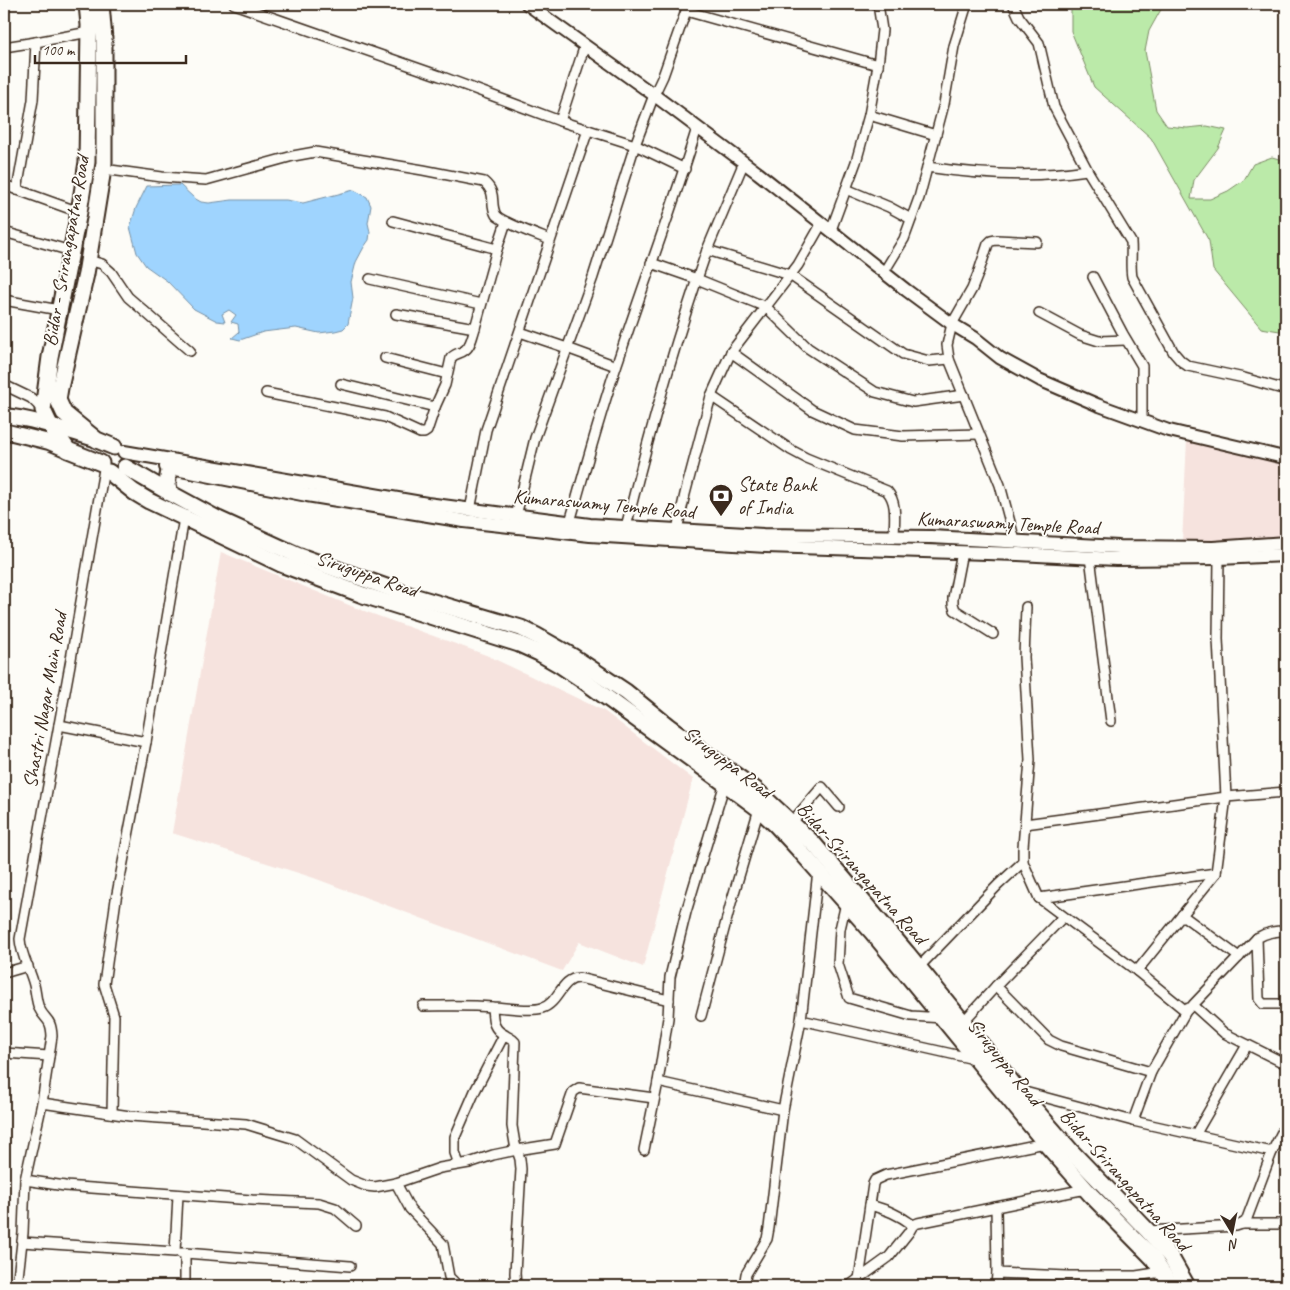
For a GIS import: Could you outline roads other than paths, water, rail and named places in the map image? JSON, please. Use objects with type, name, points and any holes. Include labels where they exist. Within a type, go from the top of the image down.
[{"type":"highway","points":[[68,450],[50,425],[44,410],[45,390],[87,162],[89,32],[87,4]]},
{"type":"highway","name":"Bidar - Srirangapatna Road","points":[[64,413],[58,400],[88,260],[103,169],[104,39],[101,4]]},
{"type":"highway","name":"Bidar-Srirangapatna Road","points":[[64,413],[97,440],[123,456],[170,493],[218,519],[297,556],[403,593],[520,628],[538,636],[626,692],[668,726],[756,790],[813,844],[919,967],[963,1022],[1014,1094],[1148,1231],[1170,1256],[1188,1286]]},
{"type":"highway","points":[[107,449],[123,456],[123,470],[116,473],[105,468],[102,455],[107,449]]},
{"type":"highway","name":"Siruguppa Road","points":[[68,450],[105,468],[142,496],[281,564],[363,596],[519,644],[539,653],[584,681],[725,783],[759,809],[846,902],[977,1059],[1014,1094],[1045,1143],[1152,1258],[1172,1286]]},
{"type":"highway","points":[[167,463],[167,486],[170,493]]},
{"type":"main road","points":[[10,417],[50,425],[97,440]]},
{"type":"main road","points":[[9,432],[49,442],[68,450]]},
{"type":"main road","points":[[123,456],[167,463]]},
{"type":"main road","name":"Kumaraswamy Temple Road","points":[[167,463],[470,510],[626,527],[763,535],[932,537],[1119,547],[1213,548],[1286,543]]},
{"type":"main road","name":"Kumaraswamy Temple Road","points":[[167,463],[205,474],[307,494],[464,521],[590,535],[766,546],[1116,558],[1219,558],[1286,555]]},
{"type":"street","points":[[234,4],[255,7],[560,120],[635,145],[685,169]]},
{"type":"street","points":[[527,4],[744,162],[884,272],[1000,358],[1040,380],[1098,405],[1167,430],[1286,458]]},
{"type":"street","points":[[677,530],[711,396],[731,352],[827,227],[846,189],[856,162],[869,115],[878,65],[882,30],[878,4]]},
{"type":"street","points":[[884,272],[904,239],[919,198],[944,104],[954,46],[967,4]]},
{"type":"street","points":[[1013,4],[1019,17],[1039,44],[1054,106],[1088,170],[1131,242],[1132,277],[1174,353],[1188,366],[1244,378],[1286,390]]},
{"type":"street","points":[[516,516],[535,438],[593,277],[635,145],[663,76],[687,7],[878,65]]},
{"type":"street","points":[[4,47],[89,32]]},
{"type":"street","points":[[17,190],[33,100],[36,42]]},
{"type":"street","points":[[560,120],[585,45]]},
{"type":"street","points":[[869,115],[936,135]]},
{"type":"street","points":[[570,522],[616,366],[685,169],[697,128]]},
{"type":"street","points":[[470,510],[486,430],[588,130]]},
{"type":"street","points":[[103,169],[162,177],[206,180],[293,156],[316,152],[484,182],[492,194],[497,216],[506,222],[550,240]]},
{"type":"street","points":[[626,527],[643,456],[697,279],[713,234],[744,162]]},
{"type":"street","points":[[927,167],[990,174],[1064,174],[1088,170]]},
{"type":"street","points":[[4,185],[79,212]]},
{"type":"street","points":[[846,189],[889,207],[911,219]]},
{"type":"street","points":[[393,221],[497,249]]},
{"type":"street","points":[[266,393],[385,417],[420,433],[427,431],[445,385],[451,358],[454,354],[465,350],[469,346],[506,222]]},
{"type":"street","points":[[4,232],[71,251]]},
{"type":"street","points":[[1015,541],[1000,485],[949,359],[947,345],[952,324],[972,289],[988,244],[996,240],[1037,242]]},
{"type":"street","points":[[708,250],[790,275],[904,354],[929,361],[949,359]]},
{"type":"street","points":[[88,260],[102,264],[111,272],[128,297],[190,351]]},
{"type":"street","points":[[651,263],[766,307],[808,348],[875,392],[913,402],[964,395]]},
{"type":"street","points":[[1093,277],[1142,366],[1142,421]]},
{"type":"street","points":[[370,279],[481,304]]},
{"type":"street","points":[[4,300],[59,310]]},
{"type":"street","points":[[1039,313],[1080,335],[1099,341],[1126,340]]},
{"type":"street","points":[[396,314],[475,328]]},
{"type":"street","points":[[520,332],[616,366]]},
{"type":"street","points":[[731,352],[812,410],[855,430],[903,436],[979,434]]},
{"type":"street","points":[[385,358],[447,374]]},
{"type":"street","points":[[341,384],[435,407]]},
{"type":"street","points":[[4,385],[31,398],[44,410]]},
{"type":"street","points":[[711,396],[798,454],[887,491],[892,496],[894,502],[894,536]]},
{"type":"street","name":"Shastri Nagar Main Road","points":[[17,1286],[22,1242],[25,1180],[42,1102],[52,1036],[52,1026],[40,1009],[34,982],[21,948],[20,939],[105,468]]},
{"type":"street","points":[[112,1113],[114,1016],[104,984],[116,899],[146,742],[184,518]]},
{"type":"street","points":[[962,552],[952,604],[955,610],[993,634]]},
{"type":"street","points":[[1090,557],[1111,721]]},
{"type":"street","points":[[1137,972],[1216,874],[1226,797],[1218,639],[1219,558]]},
{"type":"street","points":[[1026,607],[1024,657],[1030,760],[1023,862],[1038,898],[1137,972],[1224,1033],[1286,1064]]},
{"type":"street","points":[[59,725],[146,742]]},
{"type":"street","points":[[644,1150],[658,1082],[668,1018],[670,977],[686,912],[725,783]]},
{"type":"street","points":[[791,823],[822,787],[838,807]]},
{"type":"street","points":[[1025,824],[1226,797],[1286,792]]},
{"type":"street","points":[[701,1016],[731,903],[759,809]]},
{"type":"street","points":[[919,967],[1023,862]]},
{"type":"street","points":[[744,1286],[746,1274],[766,1239],[769,1228],[783,1110],[801,1020],[818,871]]},
{"type":"street","points":[[1038,898],[1216,874]]},
{"type":"street","points":[[846,902],[840,930],[838,964],[849,998],[911,1016],[944,1018]]},
{"type":"street","points":[[1182,915],[1239,957]]},
{"type":"street","points":[[963,1022],[1064,917]]},
{"type":"street","points":[[1133,1121],[1152,1072],[1189,1008],[1257,938],[1266,933],[1286,931]]},
{"type":"street","points":[[1257,938],[1260,999],[1263,1004],[1286,1004]]},
{"type":"street","points":[[4,973],[28,966]]},
{"type":"street","points":[[423,1006],[492,1006],[541,1009],[555,1000],[568,981],[573,978],[586,979],[669,1000]]},
{"type":"street","points":[[996,986],[1049,1040],[1061,1046],[1152,1072]]},
{"type":"street","points":[[492,1006],[493,1024],[496,1030],[516,1042],[512,1126],[521,1169],[515,1273],[516,1286]]},
{"type":"street","points":[[801,1020],[977,1059]]},
{"type":"street","points":[[459,1164],[455,1137],[475,1091],[504,1035]]},
{"type":"street","points":[[1195,1135],[1247,1045]]},
{"type":"street","points":[[4,1053],[49,1056]]},
{"type":"street","points":[[658,1082],[783,1110]]},
{"type":"street","points":[[42,1102],[130,1116],[246,1124],[295,1139],[351,1180],[359,1184],[375,1187],[396,1183],[440,1168],[517,1150],[555,1144],[573,1092],[579,1088],[654,1098]]},
{"type":"street","points":[[1014,1094],[1272,1152]]},
{"type":"street","points":[[1242,1224],[1246,1221],[1272,1152],[1286,1124]]},
{"type":"street","points":[[859,1279],[873,1184],[879,1177],[1045,1143]]},
{"type":"street","points":[[25,1180],[66,1186],[178,1195],[319,1203],[335,1208],[356,1226]]},
{"type":"street","points":[[396,1183],[410,1209],[443,1244],[449,1277],[458,1286]]},
{"type":"street","points":[[849,1286],[889,1257],[913,1225],[1086,1189]]},
{"type":"street","points":[[178,1195],[180,1252],[185,1286]]},
{"type":"street","points":[[870,1205],[894,1213],[913,1225]]},
{"type":"street","points":[[996,1207],[996,1286]]},
{"type":"street","points":[[1148,1231],[1236,1226],[1242,1224],[1286,1224]]},
{"type":"street","points":[[22,1242],[180,1252],[350,1266]]},
{"type":"street","points":[[997,1273],[1136,1276],[1162,1272]]},
{"type":"street","points":[[1067,1276],[1067,1286]]},
{"type":"water","points":[[180,185],[194,198],[201,202],[209,203],[232,200],[286,200],[303,203],[354,190],[367,197],[371,206],[368,223],[369,240],[356,262],[351,282],[353,298],[348,324],[343,329],[335,331],[319,333],[296,328],[263,332],[240,340],[232,338],[239,332],[238,324],[231,322],[236,315],[229,310],[222,314],[225,322],[217,321],[194,309],[167,281],[146,266],[137,253],[130,227],[136,208],[147,186]]},
{"type":"place","name":"State Bank of India","points":[[721,517]]}]
